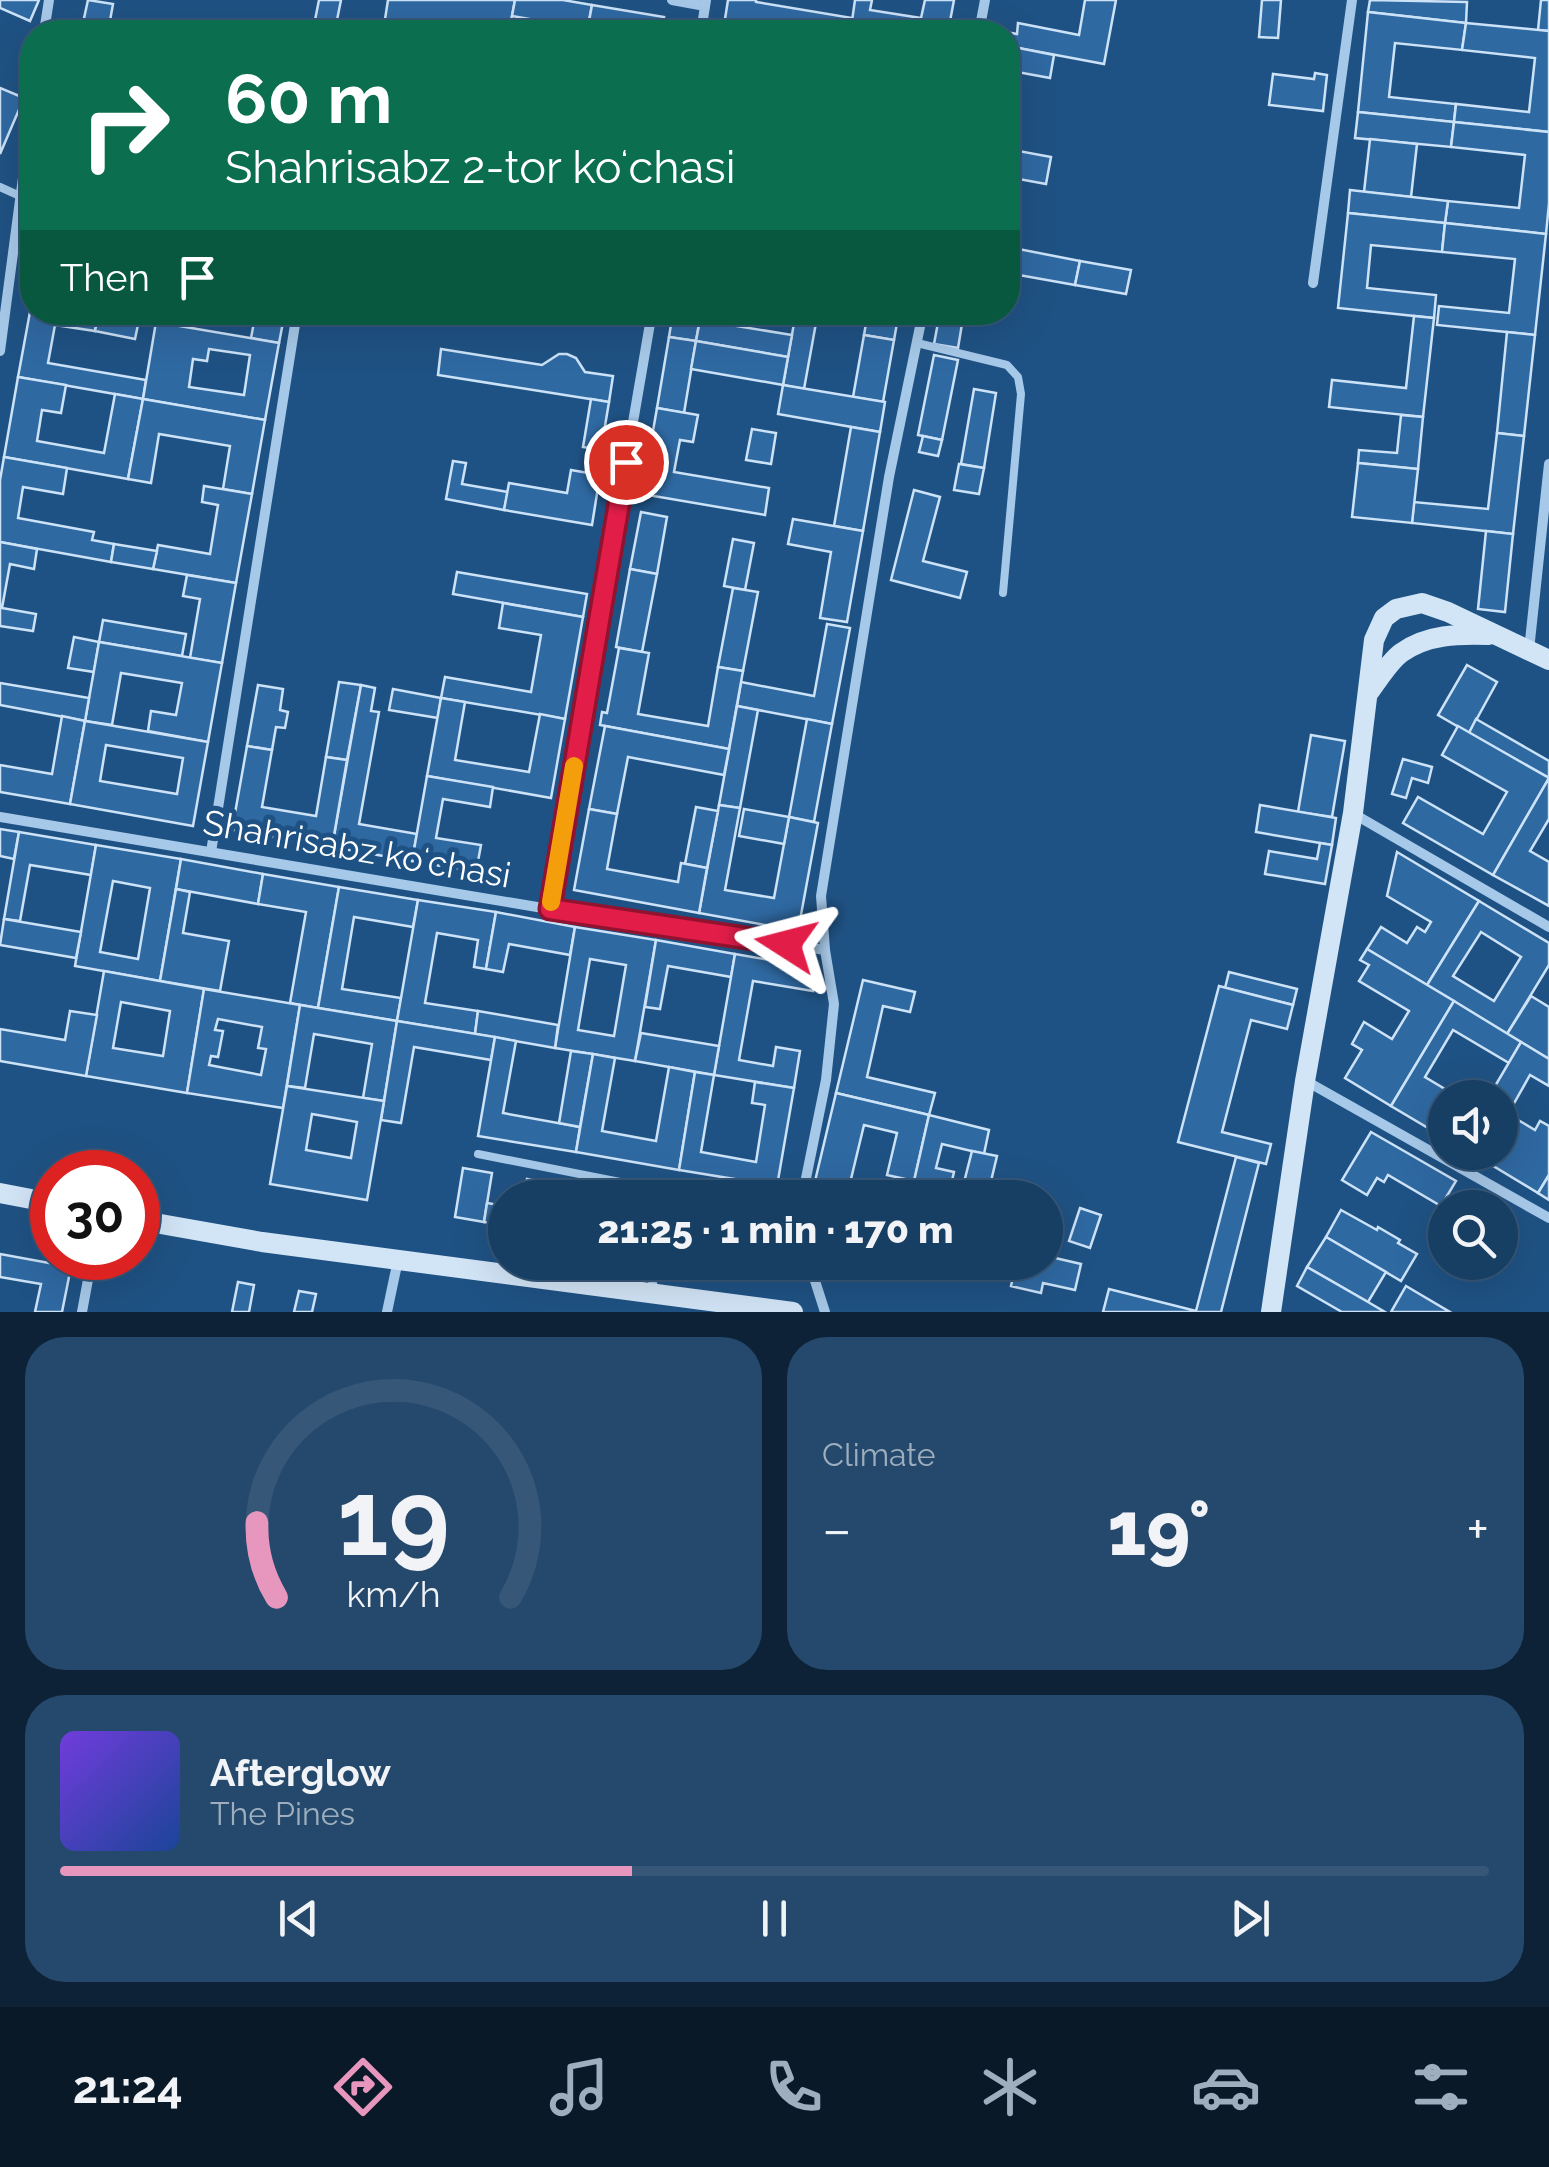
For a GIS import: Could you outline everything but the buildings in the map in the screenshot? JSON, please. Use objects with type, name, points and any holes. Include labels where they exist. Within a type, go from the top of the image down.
[{"type":"street","points":[[672,0],[706,3]]},
{"type":"street","points":[[1312,283],[1352,0]]},
{"type":"street","points":[[0,351],[20,196]]},
{"type":"street","points":[[211,852],[295,325]]},
{"type":"street","points":[[550,909],[650,325]]},
{"type":"street","points":[[806,1180],[826,1080],[834,1004],[822,896],[889,477],[919,325]]},
{"type":"street","points":[[1529,651],[1549,464]]},
{"type":"street","points":[[1271,1312],[1305,1081],[1353,813],[1374,640],[1384,618],[1396,609],[1422,603],[1549,660]]},
{"type":"street","points":[[1368,693],[1399,654],[1423,641],[1457,634],[1496,634]]},
{"type":"street","points":[[1353,813],[1549,927]]},
{"type":"street","name":"Shahrisabz koʻchasi","points":[[0,817],[550,909],[825,950]]},
{"type":"street","points":[[1305,1081],[1549,1218]]},
{"type":"street","points":[[0,1193],[30,1199]]},
{"type":"street","points":[[160,1224],[659,1303],[793,1312]]},
{"type":"street","points":[[387,1312],[398,1260]]},
{"type":"street","points":[[82,1312],[88,1280]]},
{"type":"street","points":[[815,1280],[825,1312]]},
{"type":"lane","points":[[0,187],[20,196]]},
{"type":"lane","points":[[916,342],[1007,366],[1018,377],[1021,394],[1003,594]]},
{"type":"lane","points":[[478,1154],[596,1180]]},
{"type":"slow traffic","points":[[551,902],[574,766]]},
{"type":"route","points":[[626,462],[550,909],[786,944]]}]
